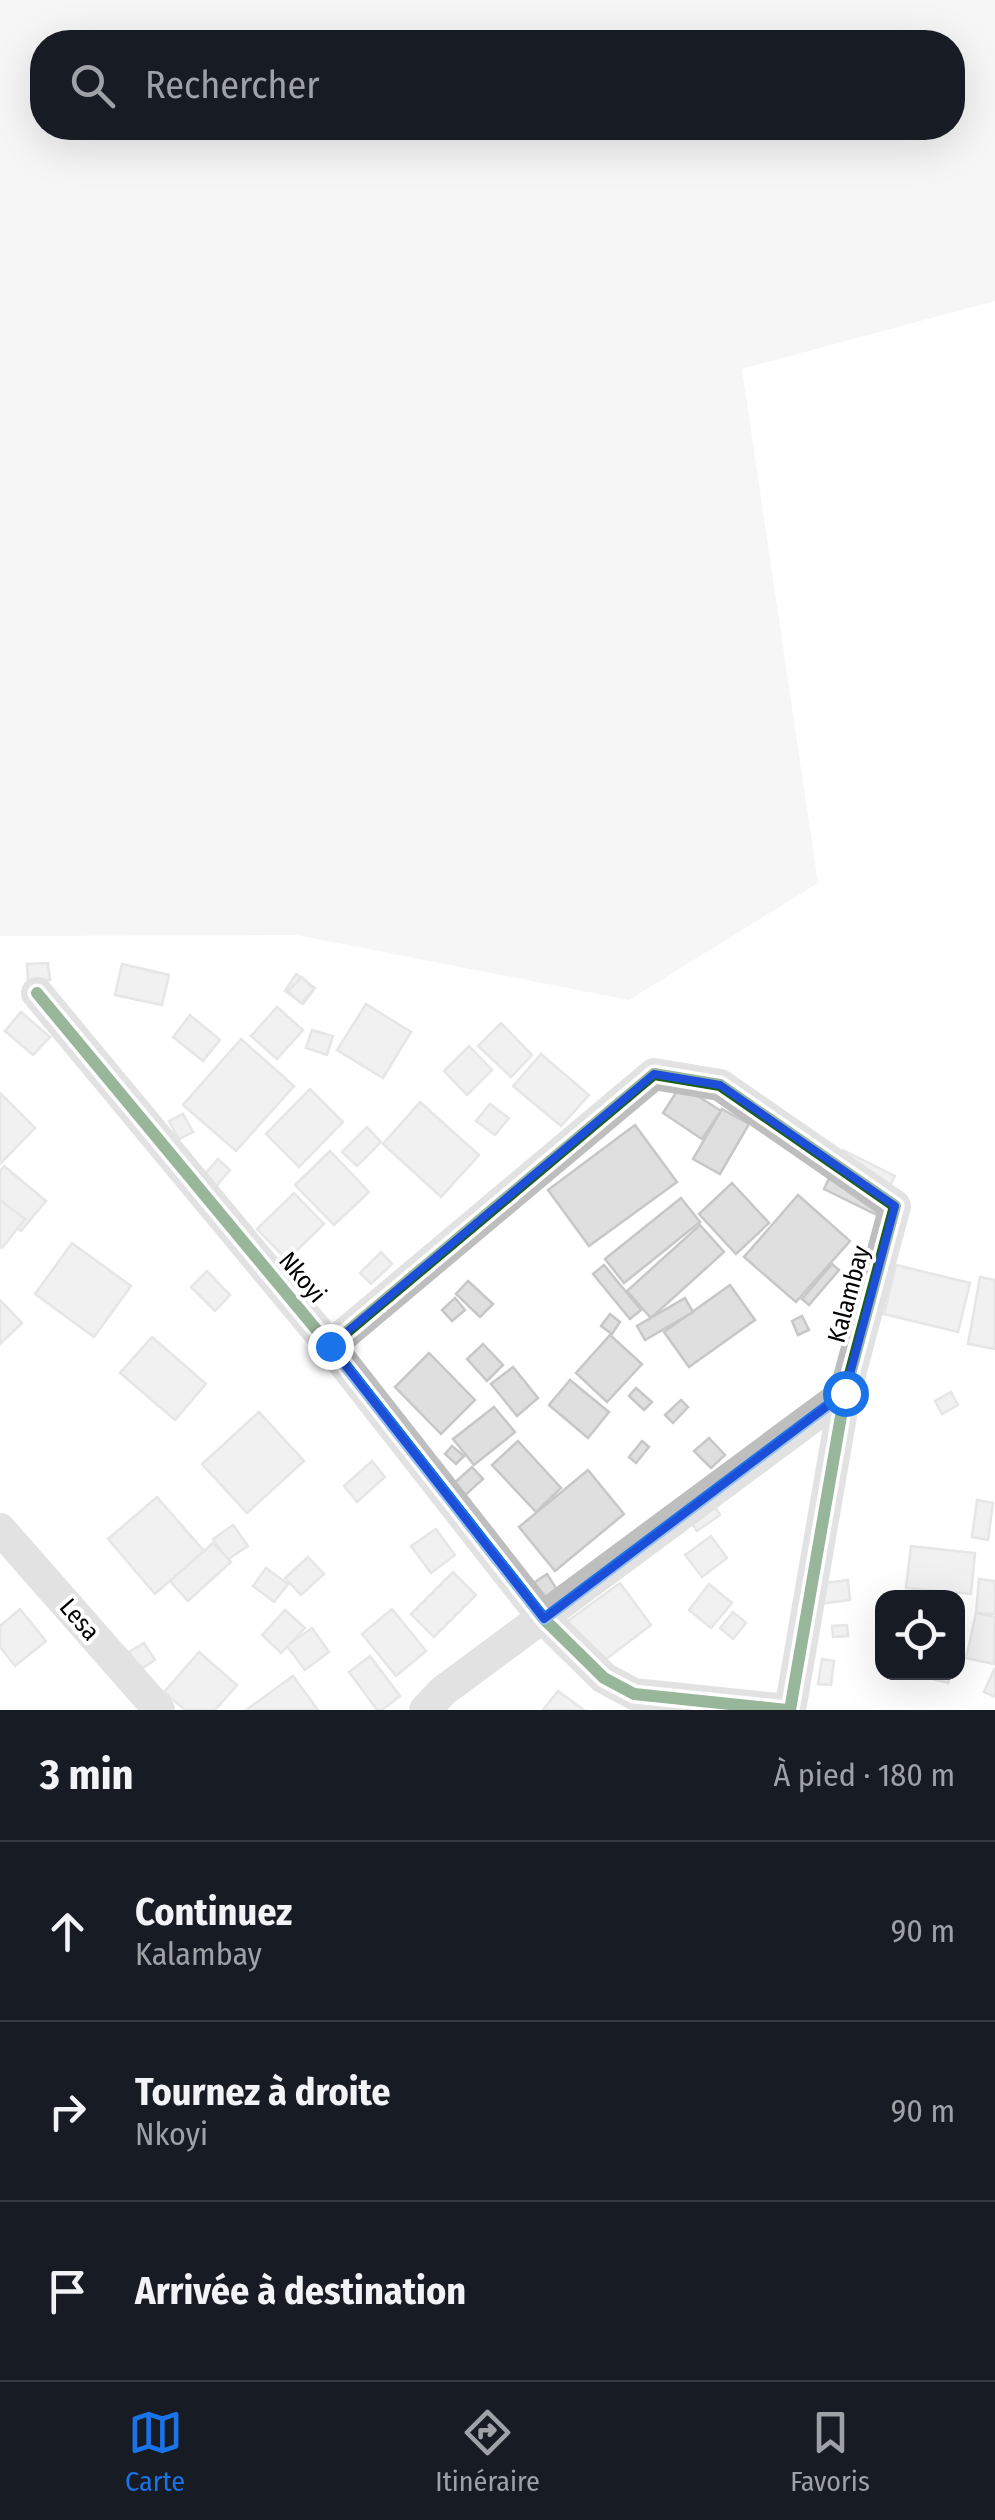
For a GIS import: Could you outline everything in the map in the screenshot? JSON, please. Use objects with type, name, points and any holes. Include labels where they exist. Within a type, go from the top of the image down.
[{"type":"street","name":"Nkoyi","points":[[37,992],[330,1346],[544,1619],[604,1678],[634,1694],[788,1710]]},
{"type":"street","name":"Kalambay","points":[[330,1346],[654,1074],[720,1084],[895,1206],[845,1393],[788,1710]]},
{"type":"street","points":[[425,1710],[444,1691],[845,1393]]},
{"type":"street","name":"Lesa","points":[[0,1529],[160,1710]]},
{"type":"highlighted area","points":[[654,1074],[720,1085],[895,1206],[845,1393],[544,1619],[330,1346]]},
{"type":"shaded area","points":[[0,0],[995,0],[995,301],[742,369],[818,883],[629,1000],[296,935],[0,936]]},
{"type":"building","points":[[48,963],[50,980],[28,982],[27,964]]},
{"type":"building","points":[[122,964],[169,975],[162,1005],[115,995]]},
{"type":"building","points":[[296,974],[315,988],[303,1004],[285,991]]},
{"type":"building","points":[[302,977],[314,989],[301,1003],[288,991]]},
{"type":"building","points":[[366,1004],[411,1032],[383,1078],[337,1050]]},
{"type":"building","points":[[277,1007],[303,1030],[277,1059],[251,1036]]},
{"type":"building","points":[[21,1012],[50,1037],[33,1055],[5,1031]]},
{"type":"building","points":[[190,1015],[220,1040],[203,1061],[173,1037]]},
{"type":"building","points":[[501,1023],[532,1055],[511,1077],[478,1046]]},
{"type":"building","points":[[312,1030],[333,1036],[327,1055],[306,1048]]},
{"type":"building","points":[[241,1039],[294,1086],[236,1151],[183,1105]]},
{"type":"building","points":[[469,1046],[492,1070],[467,1095],[444,1071]]},
{"type":"building","points":[[541,1054],[589,1095],[561,1126],[513,1086]]},
{"type":"building","points":[[681,1085],[721,1111],[702,1139],[663,1113]]},
{"type":"building","points":[[310,1089],[343,1122],[299,1167],[266,1134]]},
{"type":"building","points":[[0,1093],[35,1128],[0,1164]]},
{"type":"building","points":[[420,1102],[479,1155],[441,1197],[383,1144]]},
{"type":"building","points":[[490,1104],[509,1118],[495,1135],[476,1121]]},
{"type":"building","points":[[722,1109],[749,1124],[720,1174],[693,1159]]},
{"type":"building","points":[[183,1114],[193,1132],[179,1139],[169,1121]]},
{"type":"building","points":[[635,1125],[677,1182],[589,1246],[548,1190]]},
{"type":"building","points":[[367,1127],[381,1142],[357,1166],[342,1152]]},
{"type":"building","points":[[843,1150],[895,1176],[875,1214],[824,1189]]},
{"type":"building","points":[[330,1151],[369,1192],[334,1225],[295,1185]]},
{"type":"building","points":[[218,1159],[230,1170],[211,1192],[199,1181]]},
{"type":"building","points":[[4,1166],[46,1201],[21,1231],[0,1213],[0,1171]]},
{"type":"building","points":[[732,1183],[769,1223],[736,1254],[699,1214]]},
{"type":"building","points":[[294,1193],[324,1224],[287,1260],[257,1229]]},
{"type":"building","points":[[798,1195],[850,1241],[796,1302],[744,1257]]},
{"type":"building","points":[[681,1198],[700,1222],[624,1283],[605,1259]]},
{"type":"building","points":[[0,1200],[25,1219],[2,1248],[0,1247]]},
{"type":"building","points":[[700,1225],[724,1252],[651,1318],[627,1291]]},
{"type":"building","points":[[72,1243],[131,1286],[94,1337],[35,1294]]},
{"type":"building","points":[[381,1252],[392,1264],[371,1284],[360,1273]]},
{"type":"building","points":[[832,1264],[839,1270],[809,1305],[802,1299]]},
{"type":"building","points":[[604,1265],[641,1310],[630,1319],[593,1274]]},
{"type":"building","points":[[896,1265],[970,1283],[958,1332],[884,1314]]},
{"type":"building","points":[[207,1271],[230,1295],[215,1311],[191,1287]]},
{"type":"building","points":[[980,1277],[995,1280],[995,1349],[968,1344]]},
{"type":"building","points":[[468,1281],[493,1304],[480,1317],[456,1294]]},
{"type":"building","points":[[730,1285],[755,1320],[689,1367],[664,1332]]},
{"type":"building","points":[[455,1298],[465,1310],[452,1321],[442,1310]]},
{"type":"building","points":[[685,1298],[693,1312],[645,1340],[637,1326]]},
{"type":"building","points":[[0,1300],[22,1323],[0,1344]]},
{"type":"building","points":[[610,1314],[620,1322],[612,1334],[601,1326]]},
{"type":"building","points":[[802,1316],[809,1330],[798,1335],[792,1321]]},
{"type":"building","points":[[610,1335],[642,1364],[607,1402],[576,1373]]},
{"type":"building","points":[[152,1337],[206,1384],[175,1420],[120,1373]]},
{"type":"building","points":[[483,1344],[503,1365],[487,1381],[467,1359]]},
{"type":"building","points":[[429,1353],[475,1400],[441,1434],[395,1387]]},
{"type":"building","points":[[513,1367],[538,1398],[517,1416],[491,1384]]},
{"type":"building","points":[[570,1380],[609,1412],[588,1438],[549,1405]]},
{"type":"building","points":[[636,1388],[652,1402],[644,1410],[629,1396]]},
{"type":"building","points":[[951,1392],[958,1405],[942,1414],[935,1401]]},
{"type":"building","points":[[681,1400],[688,1407],[673,1423],[665,1415]]},
{"type":"building","points":[[494,1407],[515,1432],[474,1465],[453,1439]]},
{"type":"building","points":[[259,1412],[304,1461],[247,1513],[202,1464]]},
{"type":"building","points":[[709,1438],[725,1455],[711,1468],[694,1451]]},
{"type":"building","points":[[518,1441],[561,1488],[536,1512],[492,1465]]},
{"type":"building","points":[[642,1441],[649,1447],[636,1463],[629,1457]]},
{"type":"building","points":[[452,1446],[464,1456],[456,1464],[445,1454]]},
{"type":"building","points":[[372,1461],[385,1477],[357,1502],[344,1486]]},
{"type":"building","points":[[472,1467],[483,1479],[462,1498],[452,1485]]},
{"type":"building","points":[[588,1470],[624,1514],[555,1571],[519,1527]]},
{"type":"building","points":[[157,1497],[204,1551],[155,1594],[108,1539]]},
{"type":"building","points":[[977,1500],[993,1503],[988,1540],[972,1537]]},
{"type":"building","points":[[714,1505],[720,1515],[697,1531],[690,1521]]},
{"type":"building","points":[[233,1525],[248,1546],[227,1560],[213,1539]]},
{"type":"building","points":[[436,1529],[455,1555],[431,1573],[411,1546]]},
{"type":"building","points":[[711,1536],[727,1558],[702,1577],[685,1555]]},
{"type":"building","points":[[213,1543],[231,1562],[188,1601],[170,1581]]},
{"type":"building","points":[[911,1546],[975,1553],[971,1594],[965,1590],[906,1588]]},
{"type":"building","points":[[308,1557],[324,1574],[301,1595],[285,1578]]},
{"type":"building","points":[[266,1568],[288,1584],[274,1602],[253,1586]]},
{"type":"building","points":[[453,1572],[476,1595],[434,1637],[411,1614]]},
{"type":"building","points":[[547,1574],[561,1596],[544,1607],[529,1586]]},
{"type":"building","points":[[979,1579],[995,1581],[995,1614],[976,1613]]},
{"type":"building","points":[[848,1580],[850,1600],[819,1604],[817,1584]]},
{"type":"building","points":[[620,1583],[651,1625],[597,1666],[565,1623]]},
{"type":"building","points":[[709,1584],[732,1603],[711,1628],[689,1610]]},
{"type":"building","points":[[20,1609],[46,1641],[15,1666],[0,1647],[0,1626]]},
{"type":"building","points":[[392,1609],[426,1651],[396,1676],[362,1634]]},
{"type":"building","points":[[285,1610],[305,1628],[281,1653],[262,1635]]},
{"type":"building","points":[[733,1612],[746,1623],[733,1639],[720,1628]]},
{"type":"building","points":[[976,1613],[995,1617],[994,1664],[966,1658]]},
{"type":"building","points":[[847,1625],[848,1636],[833,1637],[832,1626]]},
{"type":"building","points":[[312,1628],[329,1652],[305,1670],[287,1646]]},
{"type":"building","points":[[144,1643],[155,1660],[140,1670],[129,1652]]},
{"type":"building","points":[[199,1652],[237,1685],[215,1710],[185,1710],[164,1692]]},
{"type":"building","points":[[370,1656],[400,1696],[382,1710],[377,1710],[349,1672]]},
{"type":"building","points":[[822,1659],[834,1661],[831,1685],[818,1684]]},
{"type":"building","points":[[995,1668],[995,1697],[984,1692]]},
{"type":"building","points":[[293,1676],[318,1710],[246,1710]]},
{"type":"building","points":[[558,1691],[584,1710],[543,1710]]},
{"type":"cycle path","points":[[37,993],[330,1346],[544,1619],[604,1678],[634,1694],[787,1710]]},
{"type":"cycle path","points":[[330,1346],[654,1074],[720,1085],[895,1206],[845,1393],[790,1710]]},
{"type":"route","points":[[330,1346],[544,1619],[845,1393]]}]
